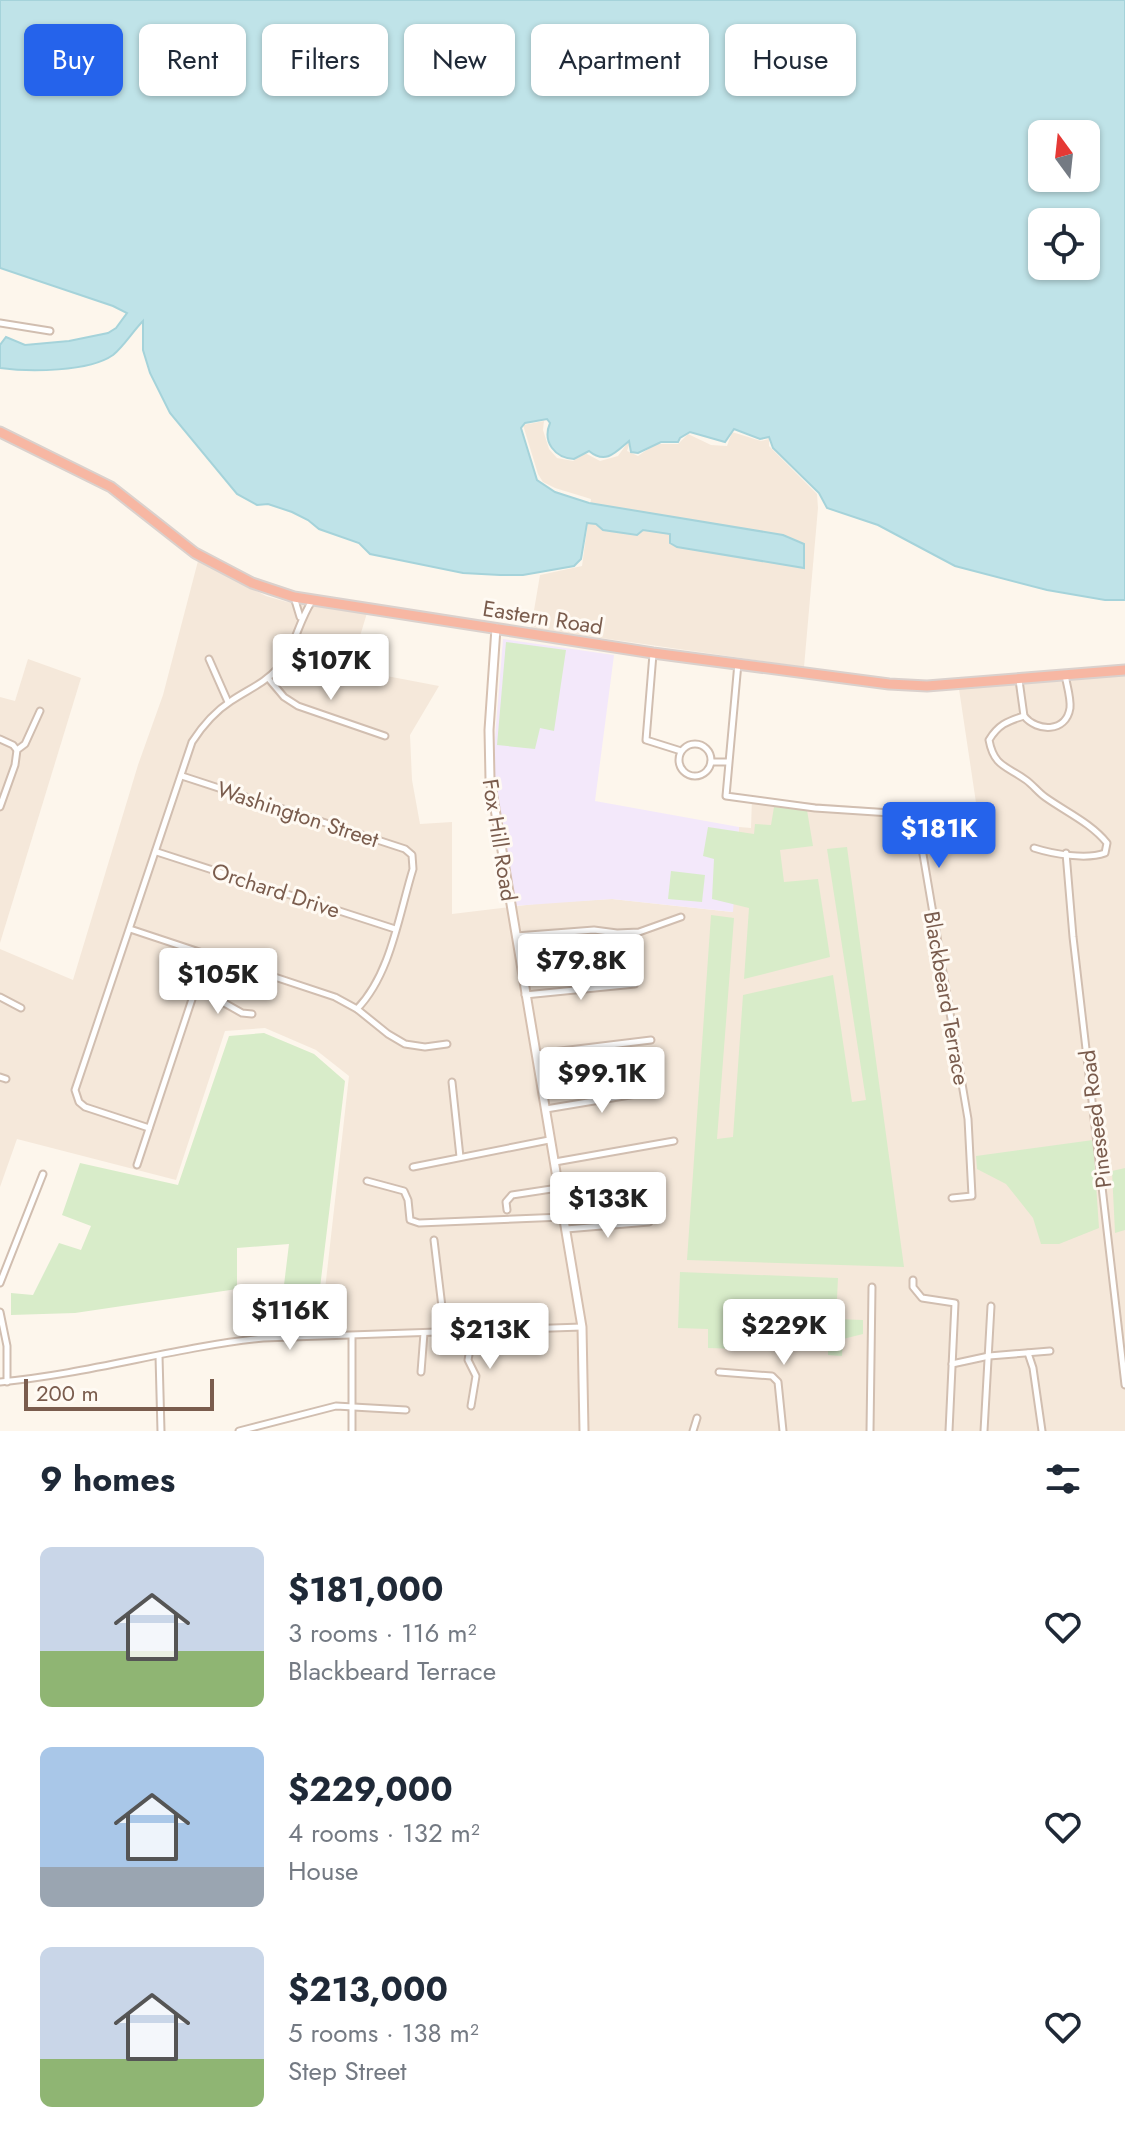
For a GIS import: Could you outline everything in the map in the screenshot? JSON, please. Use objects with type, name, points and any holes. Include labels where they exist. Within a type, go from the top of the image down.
[{"type":"highway","name":"Eastern Road","points":[[0,432],[111,487],[205,559],[252,583],[312,601],[653,653],[889,684],[927,686],[1125,670]]},
{"type":"main road","name":"Fox Hill Road","points":[[496,628],[489,771],[524,995],[582,1327],[584,1431]]},
{"type":"street","points":[[0,323],[50,331]]},
{"type":"street","points":[[294,597],[300,618]]},
{"type":"street","points":[[149,1128],[85,1107],[79,1102],[75,1090],[192,742],[202,727],[229,702],[268,678],[286,658],[300,618],[312,601]]},
{"type":"street","points":[[653,653],[646,740],[681,751]]},
{"type":"street","points":[[209,659],[229,702]]},
{"type":"street","name":"Blackbeard Terrace","points":[[738,663],[725,792],[731,798],[906,814],[915,818],[968,1119],[972,1196],[952,1198]]},
{"type":"street","points":[[1019,680],[1024,716],[1029,723],[1046,728],[1066,719],[1070,703],[1065,675]]},
{"type":"street","points":[[268,678],[291,702],[385,736]]},
{"type":"street","points":[[0,805],[15,765],[17,750],[25,744],[40,711]]},
{"type":"street","points":[[1024,716],[1004,722],[995,730],[989,740],[992,755],[1001,766],[1022,777],[1041,794],[1099,833],[1107,843],[1105,853],[1095,857],[1034,848]]},
{"type":"street","points":[[0,739],[17,750]]},
{"type":"street","points":[[690,744],[701,745],[709,752],[711,762],[702,775],[686,774],[678,761],[681,751],[690,744]]},
{"type":"street","points":[[711,762],[728,762]]},
{"type":"street","name":"Washington Street","points":[[182,776],[405,849],[412,855],[413,869],[395,929]]},
{"type":"street","name":"Orchard Drive","points":[[157,852],[395,929]]},
{"type":"street","name":"Pineseed Road","points":[[1066,853],[1125,1385]]},
{"type":"street","points":[[515,936],[594,930],[639,932],[681,917]]},
{"type":"street","points":[[130,929],[318,990],[357,1009],[405,1044],[425,1047],[447,1044]]},
{"type":"street","points":[[357,1009],[376,982],[395,929]]},
{"type":"street","points":[[137,1165],[207,954]]},
{"type":"street","points":[[524,995],[635,984]]},
{"type":"street","points":[[196,987],[242,1013],[252,1014]]},
{"type":"street","points":[[0,997],[21,1008]]},
{"type":"street","points":[[535,1054],[651,1040]]},
{"type":"street","points":[[452,1082],[460,1157]]},
{"type":"street","points":[[545,1109],[654,1091]]},
{"type":"street","points":[[413,1167],[549,1140]]},
{"type":"street","points":[[554,1162],[674,1141]]},
{"type":"street","points":[[0,1283],[43,1174]]},
{"type":"street","points":[[367,1181],[404,1191],[410,1220],[419,1223],[563,1217]]},
{"type":"street","points":[[507,1210],[506,1202],[512,1195],[558,1188]]},
{"type":"street","points":[[565,1229],[649,1222]]},
{"type":"street","points":[[434,1240],[445,1332]]},
{"type":"street","points":[[913,1280],[913,1287],[922,1298],[955,1303],[949,1431]]},
{"type":"street","points":[[870,1431],[872,1287]]},
{"type":"street","points":[[984,1431],[991,1306]]},
{"type":"street","points":[[0,1312],[7,1346],[4,1382],[91,1370],[249,1339],[582,1327]]},
{"type":"street","points":[[471,1406],[476,1376],[468,1360],[470,1349],[484,1330]]},
{"type":"street","points":[[421,1372],[424,1333]]},
{"type":"street","points":[[352,1336],[352,1431]]},
{"type":"street","points":[[952,1364],[989,1356],[1050,1351]]},
{"type":"street","points":[[1028,1353],[1042,1431]]},
{"type":"street","points":[[159,1356],[161,1431]]},
{"type":"street","points":[[719,1372],[772,1376],[778,1382],[783,1431]]},
{"type":"street","points":[[239,1431],[321,1409],[352,1405],[406,1410]]},
{"type":"street","points":[[693,1431],[697,1418]]},
{"type":"shaded area","points":[[544,421],[543,430],[549,449],[557,458],[573,461],[585,453],[600,461],[618,456],[628,442],[627,451],[638,456],[655,444],[678,444],[688,434],[711,445],[727,446],[732,432],[761,441],[769,439],[769,446],[817,494],[804,667],[531,628],[540,575],[582,566],[591,499],[555,488],[543,482],[538,474],[523,425]]},
{"type":"shaded area","points":[[198,561],[266,596],[287,602],[367,613],[350,669],[439,686],[410,735],[412,780],[420,824],[452,822],[452,914],[542,903],[612,899],[732,912],[739,827],[751,828],[752,798],[978,816],[959,689],[1125,674],[1125,1431],[350,1431],[350,1334],[320,1334],[349,1076],[316,1050],[265,1028],[225,1031],[176,1180],[17,1139],[0,1187],[0,949],[73,980],[138,765],[163,695]]},
{"type":"shaded area","points":[[503,639],[614,655],[595,801],[739,827],[733,912],[612,899],[513,906],[495,782],[494,750]]},
{"type":"shaded area","points":[[28,659],[81,678],[0,943],[0,697],[15,701]]},
{"type":"green space","points":[[506,642],[566,650],[554,731],[540,728],[535,749],[497,745]]},
{"type":"green space","points":[[774,807],[807,810],[813,846],[780,850],[784,882],[818,879],[830,957],[744,979],[749,908],[712,899],[714,859],[703,856],[708,827],[754,834],[755,824],[771,825]]},
{"type":"green space","points":[[847,847],[904,1267],[687,1260],[711,915],[734,918],[717,1139],[733,1137],[743,995],[833,975],[852,1102],[866,1100],[827,849]]},
{"type":"green space","points":[[671,871],[705,875],[702,902],[668,899]]},
{"type":"green space","points":[[264,1033],[314,1054],[345,1081],[319,1296],[284,1285],[289,1244],[237,1248],[237,1289],[75,1313],[11,1315],[11,1293],[33,1295],[59,1243],[81,1250],[91,1226],[62,1215],[80,1163],[178,1185],[229,1036]]},
{"type":"green space","points":[[1093,1140],[1099,1228],[1059,1244],[1041,1244],[1033,1218],[1006,1184],[977,1169],[976,1156]]},
{"type":"green space","points":[[1125,1168],[1125,1230],[1115,1233],[1112,1171]]},
{"type":"green space","points":[[680,1272],[838,1278],[836,1319],[863,1320],[863,1334],[843,1339],[842,1356],[828,1355],[828,1341],[772,1339],[772,1350],[708,1348],[708,1329],[678,1328]]},
{"type":"water","points":[[0,0],[1125,0],[1125,600],[1105,600],[1047,590],[955,566],[878,525],[827,508],[819,493],[773,448],[769,437],[760,439],[734,429],[725,442],[690,432],[678,442],[661,442],[638,453],[631,452],[629,441],[606,457],[589,451],[574,459],[561,456],[552,448],[547,419],[525,423],[521,428],[537,480],[555,492],[589,503],[783,535],[804,544],[804,568],[677,547],[670,543],[670,534],[643,530],[637,535],[603,530],[596,524],[587,523],[581,559],[574,566],[523,575],[463,573],[370,554],[359,543],[319,529],[292,512],[268,504],[257,505],[237,494],[170,413],[150,373],[143,350],[143,321],[113,355],[102,361],[74,368],[0,368],[0,345],[6,337],[25,345],[108,333],[127,313],[0,268]]}]
